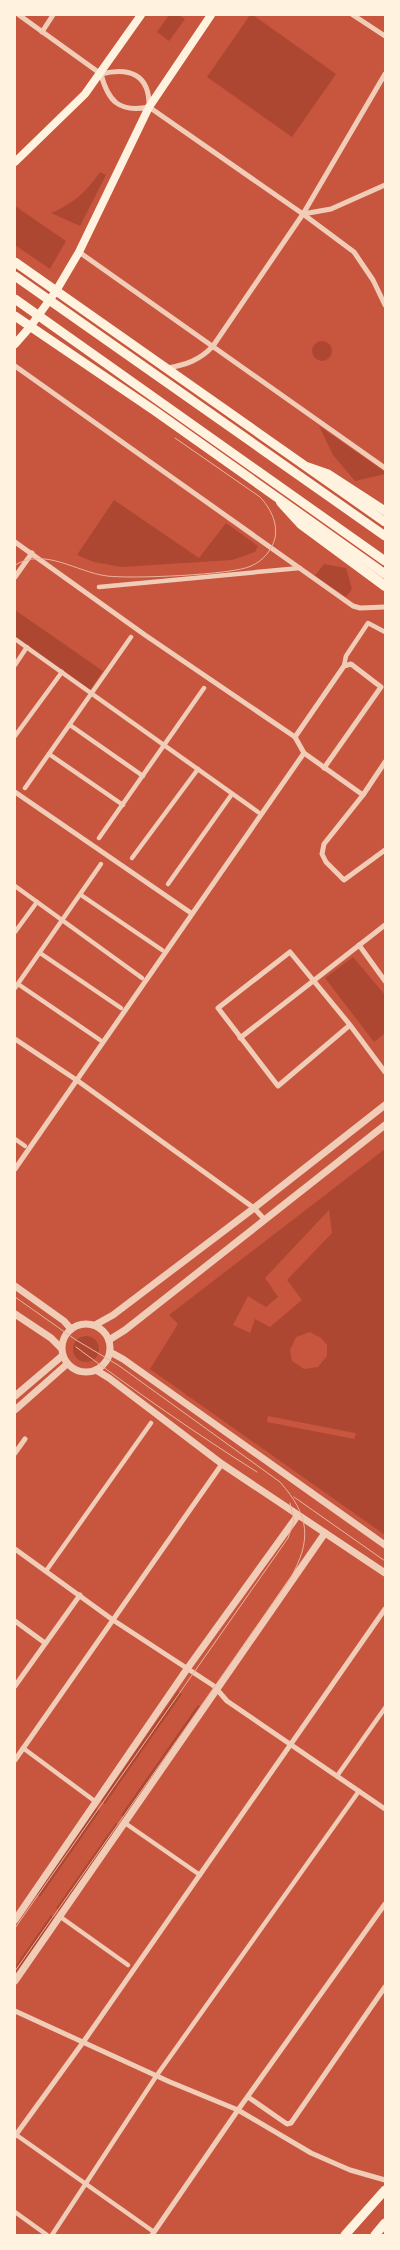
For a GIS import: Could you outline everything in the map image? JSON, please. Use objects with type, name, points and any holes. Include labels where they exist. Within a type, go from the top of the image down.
[{"type":"highway","points":[[282,502],[301,524],[385,586]]},
{"type":"main road","points":[[15,162],[85,94],[141,15]]},
{"type":"main road","points":[[15,344],[54,293],[79,252],[149,107],[211,15]]},
{"type":"main road","points":[[15,262],[54,293],[166,368],[385,522]]},
{"type":"main road","points":[[15,276],[385,536]]},
{"type":"main road","points":[[15,299],[385,561]]},
{"type":"main road","points":[[15,316],[32,324],[385,574]]},
{"type":"main road","points":[[308,467],[341,482],[385,511]]},
{"type":"main road","points":[[345,2235],[385,2190]]},
{"type":"main road","points":[[375,2235],[385,2223]]},
{"type":"main road","points":[[340,2235],[355,2224]]},
{"type":"street","points":[[19,15],[100,74],[107,92],[119,105],[133,109],[149,107],[303,214],[354,252],[373,280],[385,305]]},
{"type":"street","points":[[42,32],[53,15]]},
{"type":"street","points":[[353,15],[385,36]]},
{"type":"street","points":[[100,74],[121,70],[142,80],[149,94],[149,107]]},
{"type":"street","points":[[166,368],[186,365],[204,356],[213,346],[303,214],[385,74]]},
{"type":"street","points":[[303,214],[331,209],[385,186]]},
{"type":"street","points":[[79,252],[385,468]]},
{"type":"street","points":[[15,366],[353,606],[360,608],[385,607]]},
{"type":"street","points":[[15,542],[145,635],[295,737],[304,753],[363,795]]},
{"type":"street","points":[[15,577],[32,553]]},
{"type":"street","points":[[99,587],[300,568]]},
{"type":"street","points":[[295,737],[344,666],[346,656],[368,623],[385,632]]},
{"type":"street","points":[[25,788],[131,637]]},
{"type":"street","points":[[15,638],[258,812]]},
{"type":"street","points":[[15,665],[28,647]]},
{"type":"street","points":[[324,768],[383,688],[350,664],[344,666]]},
{"type":"street","points":[[15,736],[62,672]]},
{"type":"street","points":[[99,838],[204,688]]},
{"type":"street","points":[[70,725],[143,776]]},
{"type":"street","points":[[15,1170],[304,753]]},
{"type":"street","points":[[49,754],[123,805]]},
{"type":"street","points":[[385,762],[363,795],[324,844],[322,854],[326,862],[344,880],[385,850]]},
{"type":"street","points":[[132,858],[198,769]]},
{"type":"street","points":[[15,792],[191,914]]},
{"type":"street","points":[[168,884],[232,794]]},
{"type":"street","points":[[100,1040],[17,986],[101,864]]},
{"type":"street","points":[[15,886],[142,978]]},
{"type":"street","points":[[81,895],[162,950]]},
{"type":"street","points":[[15,932],[37,902]]},
{"type":"street","points":[[240,1038],[385,925]]},
{"type":"street","points":[[359,945],[385,981]]},
{"type":"street","points":[[350,1025],[278,1086],[218,1008],[290,952],[314,979],[350,1025],[385,1072]]},
{"type":"street","points":[[40,953],[121,1008]]},
{"type":"street","points":[[15,1039],[78,1081],[268,1218]]},
{"type":"street","points":[[95,1325],[116,1312],[254,1208],[385,1105]]},
{"type":"street","points":[[109,1340],[125,1330],[385,1125]]},
{"type":"street","points":[[15,1139],[25,1146]]},
{"type":"street","points":[[15,1286],[64,1321],[71,1329]]},
{"type":"street","points":[[15,1314],[51,1338],[61,1348]]},
{"type":"street","points":[[85,1323],[95,1325],[104,1332],[109,1340],[110,1352],[103,1365],[96,1370],[82,1372],[66,1364],[62,1356],[62,1341],[71,1329],[85,1323]]},
{"type":"street","points":[[110,1352],[123,1359],[385,1544]]},
{"type":"street","points":[[15,1396],[62,1356]]},
{"type":"street","points":[[15,1410],[66,1364]]},
{"type":"street","points":[[96,1370],[222,1464],[385,1573]]},
{"type":"street","points":[[46,1571],[151,1422]]},
{"type":"street","points":[[15,1453],[25,1439]]},
{"type":"street","points":[[15,1760],[222,1464]]},
{"type":"street","points":[[15,1920],[187,1669],[298,1515]]},
{"type":"street","points":[[15,1981],[218,1691],[325,1534]]},
{"type":"street","points":[[15,1549],[113,1620],[218,1691],[227,1701],[385,1809]]},
{"type":"street","points":[[15,1686],[80,1595]]},
{"type":"street","points":[[385,1609],[84,2041],[15,2135],[86,2184],[153,2234],[238,2110],[385,1904]]},
{"type":"street","points":[[15,1622],[45,1643]]},
{"type":"street","points":[[337,1776],[385,1708]]},
{"type":"street","points":[[23,1748],[96,1802]]},
{"type":"street","points":[[52,2235],[157,2076],[359,1791]]},
{"type":"street","points":[[125,1823],[200,1875]]},
{"type":"street","points":[[62,1918],[128,1965]]},
{"type":"street","points":[[248,2097],[287,2124],[291,2123],[385,1987]]},
{"type":"street","points":[[15,2011],[157,2076],[238,2110],[311,2154],[385,2180]]},
{"type":"street","points":[[15,2212],[47,2235]]},
{"type":"shaded area","points":[[169,15],[179,15],[185,19],[169,41],[157,32]]},
{"type":"shaded area","points":[[250,15],[253,15],[336,74],[292,137],[207,77]]},
{"type":"shaded area","points":[[100,172],[106,175],[80,226],[51,213],[66,206],[78,197],[90,186]]},
{"type":"shaded area","points":[[15,206],[66,241],[50,269],[15,245]]},
{"type":"shaded area","points":[[322,341],[329,344],[332,351],[329,358],[322,361],[315,358],[312,351],[315,344]]},
{"type":"shaded area","points":[[319,426],[385,472],[385,474],[355,481],[333,455]]},
{"type":"shaded area","points":[[114,500],[199,558],[226,523],[258,546],[255,552],[232,560],[121,567],[94,562],[77,555]]},
{"type":"shaded area","points":[[324,564],[346,568],[352,589],[346,597],[315,576]]},
{"type":"shaded area","points":[[15,610],[103,671],[90,690],[15,638]]},
{"type":"shaded area","points":[[353,957],[385,995],[385,1033],[374,1042],[325,978]]},
{"type":"shaded area","points":[[385,1149],[385,1535],[150,1369],[178,1324],[169,1315]],"holes":[[[329,1210],[332,1233],[287,1280],[302,1300],[270,1327],[255,1319],[250,1333],[233,1325],[248,1296],[266,1307],[278,1297],[265,1278]],[[310,1332],[321,1338],[327,1345],[327,1356],[318,1367],[304,1369],[292,1361],[290,1350],[296,1337]],[[268,1416],[356,1434],[354,1439],[267,1422]]]},
{"type":"shaded area","points":[[86,1336],[95,1340],[99,1349],[95,1358],[86,1362],[77,1358],[73,1349],[77,1340]]},
{"type":"shaded area","points":[[178,1691],[182,1694],[105,1804],[101,1801]]},
{"type":"shaded area","points":[[198,1705],[202,1708],[125,1818],[121,1815]]},
{"type":"shaded area","points":[[96,1808],[100,1811],[40,1897],[36,1894]]},
{"type":"shaded area","points":[[116,1823],[120,1826],[60,1911],[56,1908]]},
{"type":"shaded area","points":[[51,1915],[55,1918],[15,1975],[15,1967]]},
{"type":"tram line","points":[[15,565],[26,560],[38,559],[61,562],[95,574],[107,576],[181,576],[241,569],[251,566],[263,558],[274,542],[276,532],[274,521],[267,506],[260,497],[175,438]]},
{"type":"tram line","points":[[15,1297],[76,1340],[118,1365],[280,1482],[297,1506],[302,1517],[304,1529],[302,1552],[290,1579],[15,1971]]},
{"type":"tram line","points":[[76,1347],[120,1380],[257,1472]]},
{"type":"tram line","points":[[294,1497],[385,1561]]},
{"type":"tram line","points":[[15,1928],[288,1538],[294,1521],[290,1503]]}]
